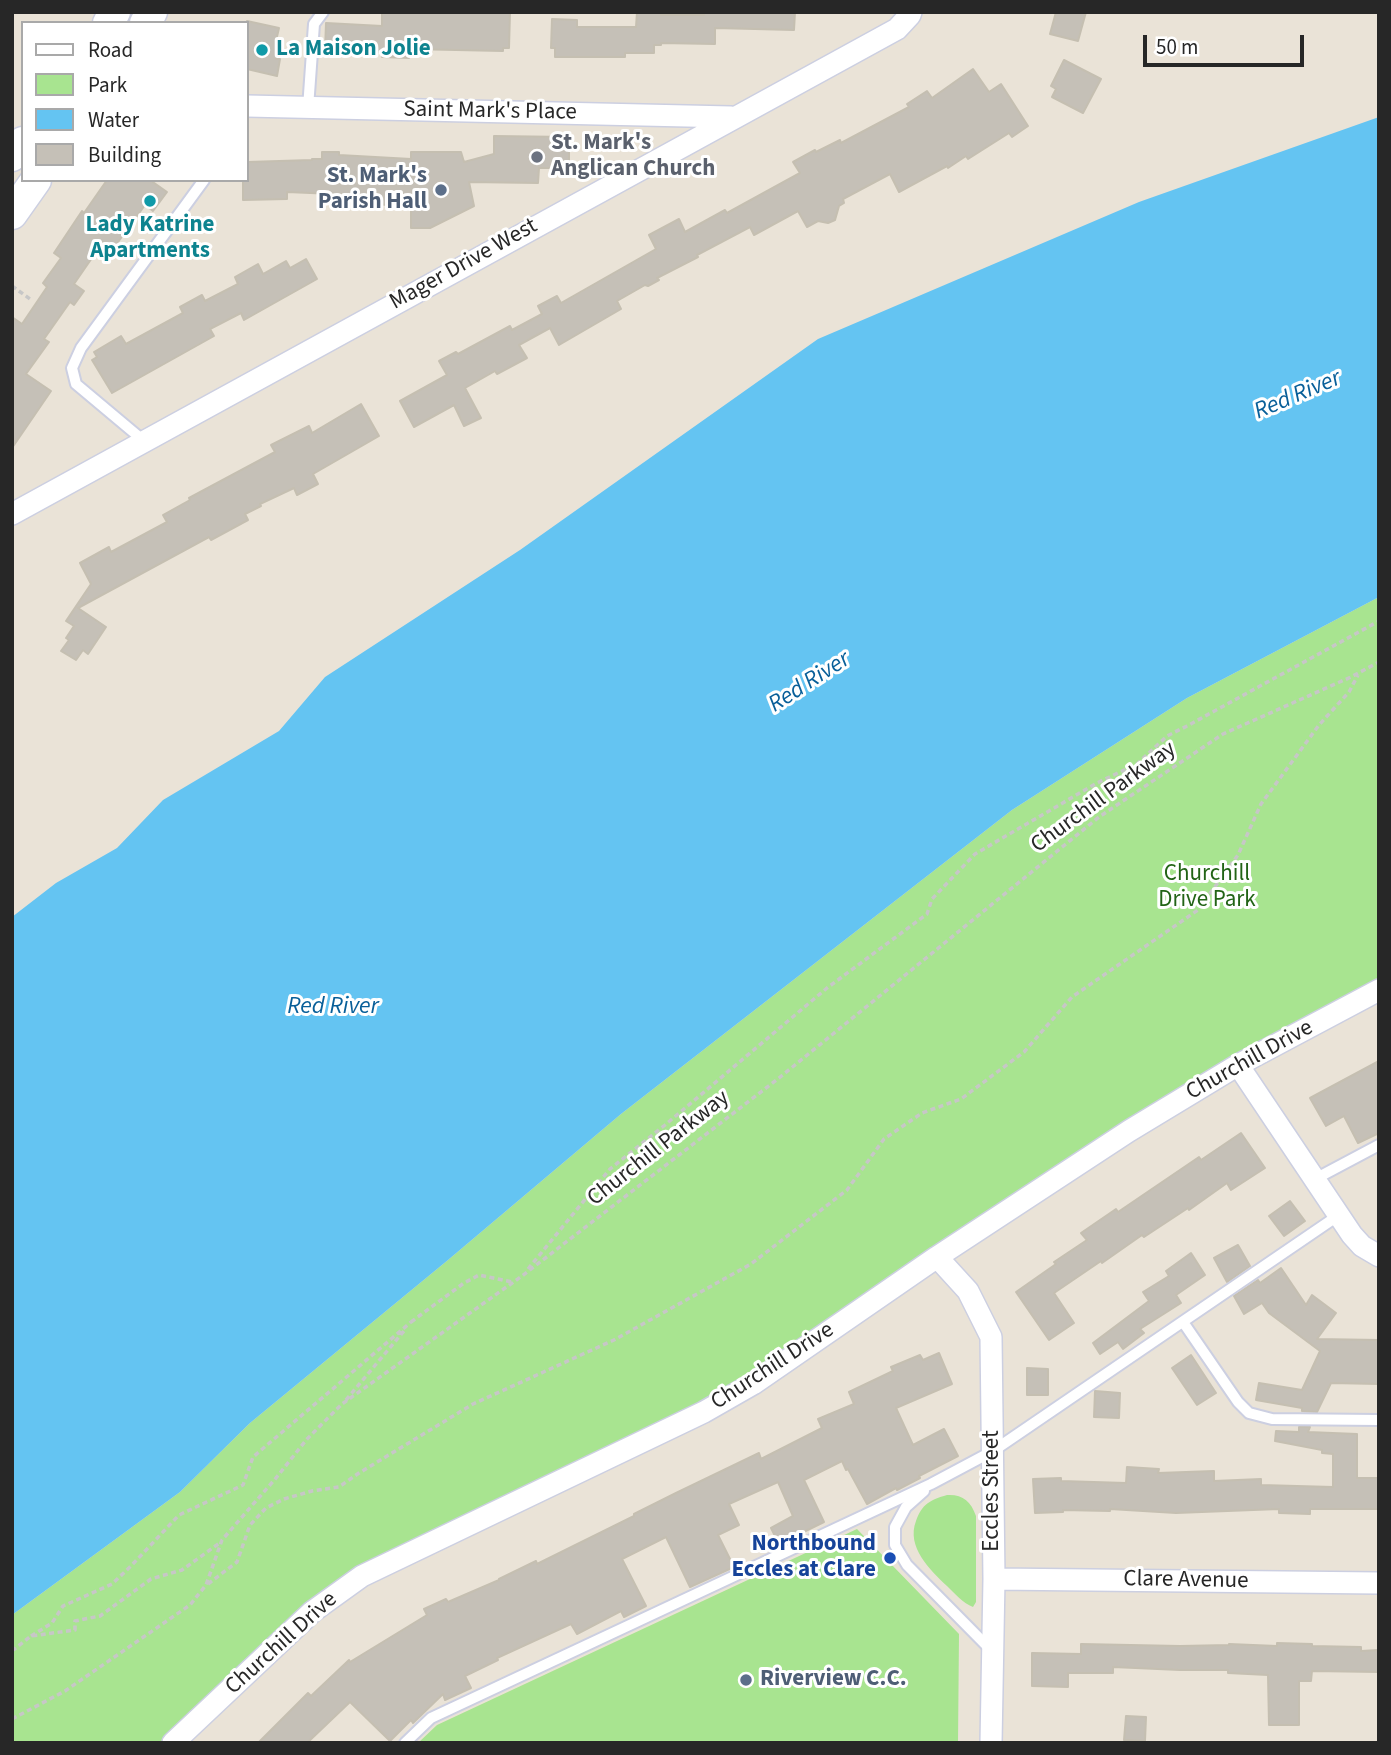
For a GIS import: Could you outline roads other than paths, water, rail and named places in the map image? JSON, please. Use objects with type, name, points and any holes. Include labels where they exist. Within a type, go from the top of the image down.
[{"type":"main road","points":[[12,215],[26,183]]},
{"type":"street","name":"Mager Drive West","points":[[12,514],[897,29],[911,12]]},
{"type":"street","name":"Saint Mark's Place","points":[[250,111],[308,108],[733,117]]},
{"type":"street","name":"Churchill Drive","points":[[173,1743],[312,1612],[362,1576],[704,1412],[753,1384],[937,1257],[1129,1131],[1238,1065],[1379,990]]},
{"type":"street","points":[[1238,1065],[1352,1235],[1362,1246],[1379,1256]]},
{"type":"street","name":"Eccles Street","points":[[937,1257],[968,1292],[991,1337],[994,1579],[991,1743]]},
{"type":"street","name":"Clare Avenue","points":[[994,1579],[1379,1583]]},
{"type":"lane","points":[[308,108],[314,24],[323,12]]},
{"type":"lane","points":[[144,442],[76,384],[72,369],[81,348],[203,182]]},
{"type":"lane","points":[[1315,1179],[1379,1145]]},
{"type":"lane","points":[[405,1743],[431,1718],[931,1484],[993,1451],[1339,1215]]},
{"type":"lane","points":[[1183,1321],[1238,1402],[1249,1413],[1272,1419],[1379,1420]]},
{"type":"lane","points":[[931,1484],[906,1507],[895,1527],[895,1545],[906,1564],[993,1651]]},
{"type":"water","name":"Red River","points":[[1379,117],[1379,597],[1187,698],[1012,810],[621,1114],[250,1423],[180,1492],[12,1615],[12,917],[56,883],[117,848],[163,800],[279,731],[325,677],[520,550],[818,339],[1139,202]]},
{"type":"place","name":"La Maison Jolie","points":[[262,50]]},
{"type":"place","name":"St. Mark's Anglican Church","points":[[537,157]]},
{"type":"place","name":"St. Mark's Parish Hall","points":[[441,190]]},
{"type":"place","name":"Lady Katrine Apartments","points":[[150,201]]},
{"type":"place","name":"Northbound Eccles at Clare","points":[[890,1558]]},
{"type":"place","name":"Riverview C.C.","points":[[746,1680]]},
{"type":"park label","name":"Churchill Drive Park","points":[[1207,888]]}]
